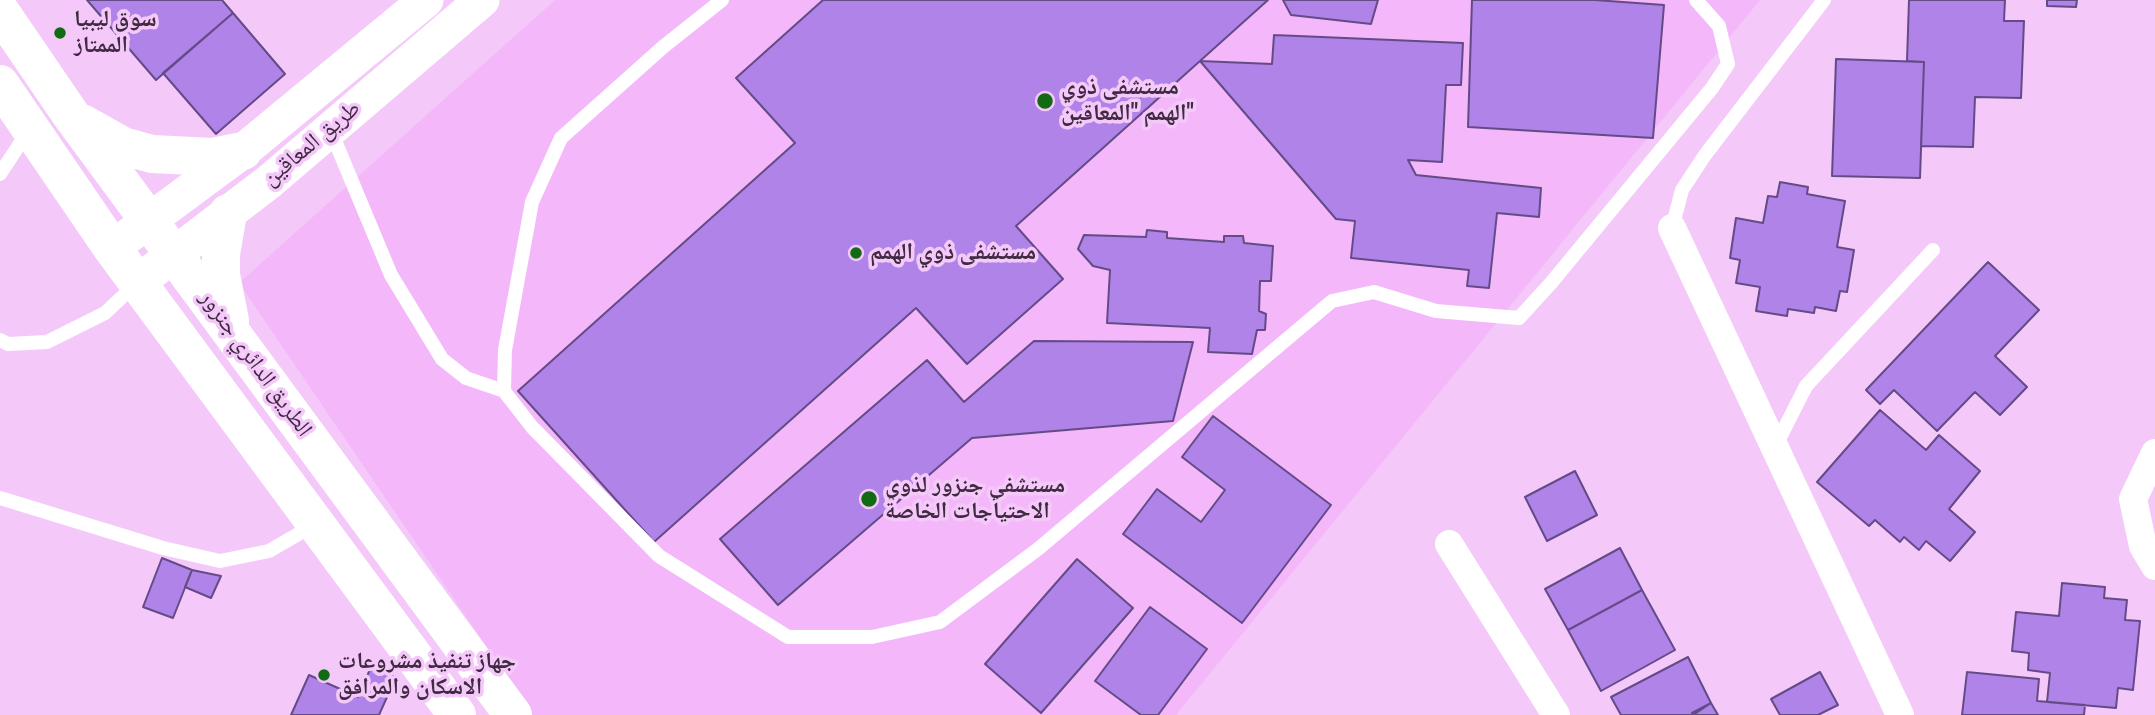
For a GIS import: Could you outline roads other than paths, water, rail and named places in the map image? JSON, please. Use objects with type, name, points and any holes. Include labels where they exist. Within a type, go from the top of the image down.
[{"type":"main road","name":"الطريق الدائري جنزور","points":[[0,12],[71,115],[149,221],[176,253],[513,715]]},
{"type":"main road","name":"الطريق الدائري جنزور","points":[[0,85],[137,283],[457,715]]},
{"type":"main road","points":[[71,115],[123,146],[152,154],[213,157],[243,151]]},
{"type":"main road","points":[[229,213],[221,254],[221,275],[223,296],[235,336]]},
{"type":"street","name":"طريق المعاقين","points":[[112,248],[243,151],[426,0]]},
{"type":"street","name":"طريق المعاقين","points":[[137,283],[229,213],[482,0]]},
{"type":"street","points":[[1672,228],[1900,715]]},
{"type":"street","points":[[2155,453],[2133,499],[2143,546],[2155,566]]},
{"type":"street","points":[[1449,544],[1556,715]]},
{"type":"lane","points":[[504,391],[505,350],[531,202],[561,138],[663,47],[722,0]]},
{"type":"lane","points":[[330,129],[391,275],[442,359],[466,379],[504,391],[533,428],[659,556],[788,637],[872,637],[940,622],[1038,549],[1332,301],[1374,292],[1436,311],[1519,318],[1685,121],[1728,64],[1719,26],[1696,0]]},
{"type":"lane","points":[[1672,228],[1682,190],[1705,155],[1824,0]]},
{"type":"lane","points":[[0,174],[30,129]]},
{"type":"lane","points":[[1775,448],[1806,386],[1933,250]]},
{"type":"lane","points":[[0,340],[8,344],[47,342],[105,313],[137,283]]},
{"type":"lane","points":[[0,498],[163,548],[220,561],[269,551],[315,524]]},
{"type":"place","name":"سوق ليبيا الممتاز","points":[[60,33]]},
{"type":"place","name":"مستشفى ذوي الهمم \"المعاقين\"","points":[[1045,101]]},
{"type":"place","name":"مستشفى ذوي الهمم","points":[[856,253]]},
{"type":"place","name":"مستشفي جنزور لذوي الاحتياجات الخاصة","points":[[869,499]]},
{"type":"place","name":"جهاز تنفيذ مشروعات الاسكان والمرافق","points":[[324,675]]}]
